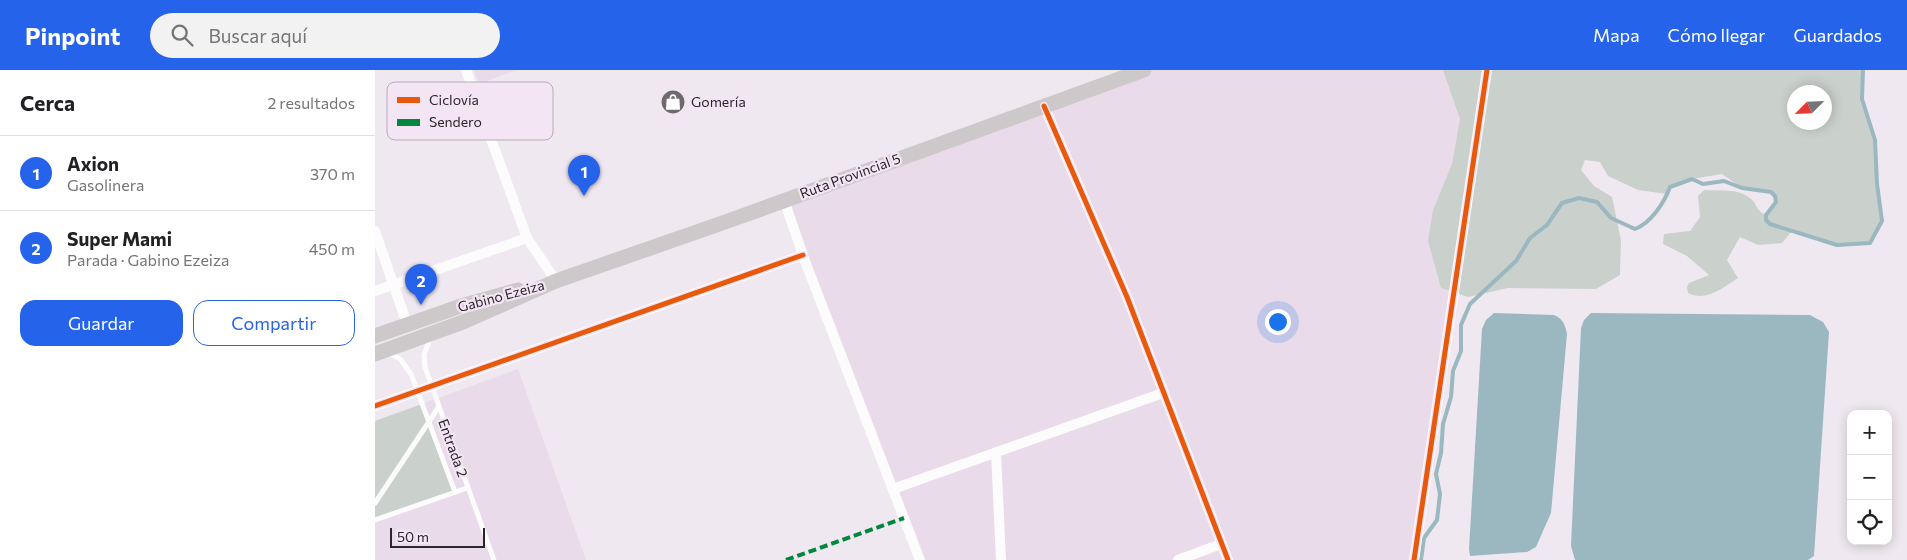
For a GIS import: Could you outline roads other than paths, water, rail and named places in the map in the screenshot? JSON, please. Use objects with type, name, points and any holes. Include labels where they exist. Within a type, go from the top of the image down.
[{"type":"main road","name":"Ruta Provincial 5","points":[[556,281],[1144,70]]},
{"type":"main road","name":"Gabino Ezeiza","points":[[375,336],[508,292],[556,281]]},
{"type":"main road","name":"Gabino Ezeiza","points":[[379,352],[431,335],[556,281]]},
{"type":"street","points":[[466,70],[470,82]]},
{"type":"street","points":[[1414,560],[1487,70]]},
{"type":"street","points":[[1048,104],[1086,202],[1127,297],[1228,560]]},
{"type":"street","points":[[491,140],[527,238],[556,281]]},
{"type":"street","points":[[784,200],[803,255],[920,560]]},
{"type":"street","points":[[375,231],[407,324]]},
{"type":"street","points":[[375,291],[527,238]]},
{"type":"street","points":[[375,406],[803,255]]},
{"type":"street","points":[[893,490],[1163,393]]},
{"type":"street","points":[[995,453],[1001,560]]},
{"type":"street","points":[[1178,560],[1221,544]]},
{"type":"lane","name":"Entrada 2","points":[[431,335],[425,356],[425,367],[438,408],[494,560]]},
{"type":"lane","name":"Entrada 2","points":[[379,352],[400,359],[407,367],[455,492]]},
{"type":"lane","points":[[375,503],[438,408]]},
{"type":"lane","points":[[375,520],[467,488]]},
{"type":"water","points":[[1494,313],[1554,315],[1562,320],[1567,334],[1551,513],[1536,547],[1527,552],[1470,556],[1482,329],[1486,320]]},
{"type":"water","points":[[1591,313],[1810,315],[1823,322],[1829,332],[1814,556],[1808,560],[1575,560],[1571,546],[1581,328],[1584,320]]},
{"type":"waterway","points":[[1421,560],[1424,538],[1437,520],[1440,494],[1436,474],[1441,453],[1443,424],[1451,397],[1453,371],[1461,351],[1461,325],[1470,304],[1516,261],[1530,238],[1547,225],[1562,203],[1579,198],[1597,202],[1611,218],[1635,229],[1652,217],[1670,187],[1692,179],[1703,184],[1724,181],[1742,188],[1771,192],[1775,196],[1776,202],[1766,215],[1766,220],[1770,224],[1837,245],[1870,243],[1882,221],[1877,184],[1875,140],[1862,99],[1863,70]]},
{"type":"place","name":"Gomería","points":[[673,102]]},
{"type":"place","name":"Axion","points":[[584,196]]},
{"type":"place","name":"Super Mami","points":[[421,305]]}]
